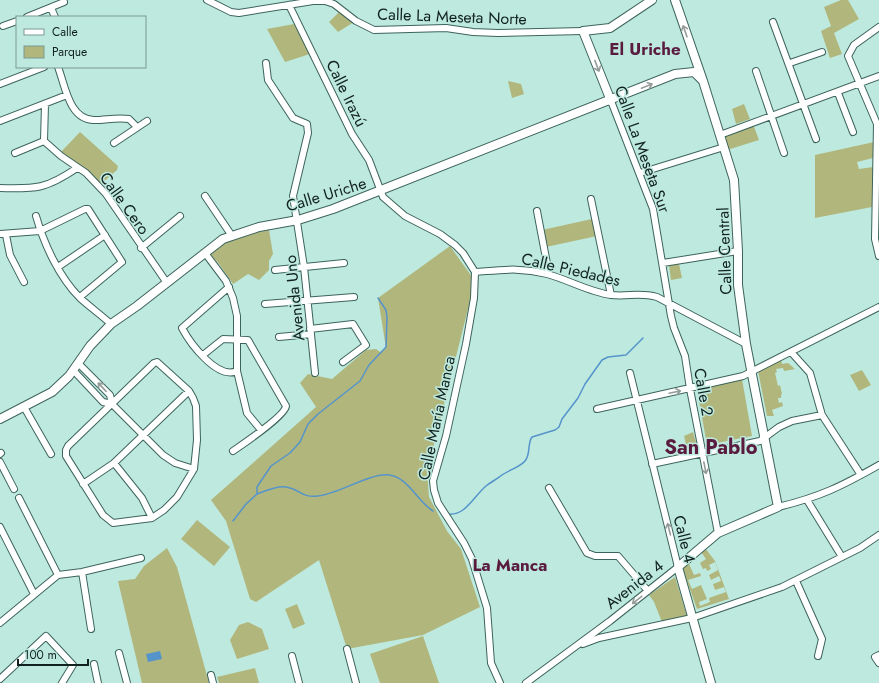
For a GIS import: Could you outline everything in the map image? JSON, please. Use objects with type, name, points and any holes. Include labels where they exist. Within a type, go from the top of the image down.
[{"type":"main road","name":"Calle La Meseta Norte","points":[[583,31],[610,28],[652,0]]},
{"type":"main road","name":"Calle Central","points":[[674,2],[703,81],[731,169],[735,190],[738,285],[744,346],[765,437],[778,507]]},
{"type":"main road","points":[[588,43],[590,36],[610,28]]},
{"type":"main road","name":"Calle La Meseta Sur","points":[[583,31],[612,97]]},
{"type":"main road","points":[[675,74],[692,65],[694,57]]},
{"type":"main road","name":"Calle Uriche","points":[[0,419],[52,392],[73,370],[90,346],[111,324],[223,239],[270,224],[298,220],[320,214],[380,192],[612,97],[675,74],[694,72],[703,81]]},
{"type":"main road","name":"Avenida 4","points":[[678,567],[718,533],[778,507]]},
{"type":"main road","name":"Calle 4","points":[[678,567],[711,683]]},
{"type":"street","name":"Calle La Meseta Norte","points":[[207,0],[231,12],[239,13],[289,3],[325,1],[334,4],[356,21],[374,30],[446,28],[473,32],[498,33],[583,31]]},
{"type":"street","points":[[30,16],[64,2]]},
{"type":"street","name":"Calle Irazú","points":[[289,3],[352,134],[369,160],[380,192]]},
{"type":"street","points":[[52,8],[55,16]]},
{"type":"street","points":[[3,26],[16,21]]},
{"type":"street","points":[[773,22],[790,63],[816,139]]},
{"type":"street","points":[[878,28],[854,45],[848,54],[848,59],[861,83],[877,124],[875,239],[879,256]]},
{"type":"street","points":[[790,63],[822,52]]},
{"type":"street","name":"Avenida Uno","points":[[266,63],[268,80],[293,118],[308,126],[308,133],[293,196],[298,220],[304,267],[315,373]]},
{"type":"street","points":[[0,84],[41,68]]},
{"type":"street","points":[[58,68],[67,95],[75,110],[87,119],[129,119],[137,128]]},
{"type":"street","points":[[756,71],[784,153]]},
{"type":"street","points":[[720,133],[734,126],[741,126],[879,76]]},
{"type":"street","points":[[838,92],[853,132]]},
{"type":"street","points":[[0,121],[67,95]]},
{"type":"street","name":"Calle La Meseta Sur","points":[[612,97],[653,209],[670,304]]},
{"type":"street","points":[[15,153],[44,142],[45,104]]},
{"type":"street","points":[[114,143],[147,121]]},
{"type":"street","name":"Calle Cero","points":[[44,142],[77,168],[86,173],[106,194],[141,248],[167,283]]},
{"type":"street","points":[[640,173],[724,147]]},
{"type":"street","points":[[0,188],[41,188],[52,184],[77,168]]},
{"type":"street","points":[[380,192],[396,210],[455,244],[463,253],[475,272]]},
{"type":"street","points":[[204,196],[232,236]]},
{"type":"street","points":[[591,199],[611,295]]},
{"type":"street","points":[[24,282],[10,255],[3,234],[40,231],[85,209],[88,209],[122,260],[122,263],[80,297]]},
{"type":"street","points":[[537,211],[549,274]]},
{"type":"street","points":[[36,216],[40,231],[58,267],[80,297],[111,324]]},
{"type":"street","points":[[141,248],[180,216]]},
{"type":"street","points":[[58,267],[105,235]]},
{"type":"street","points":[[663,263],[738,251]]},
{"type":"street","points":[[205,253],[222,275],[229,287],[235,303],[237,370],[247,413],[261,430]]},
{"type":"street","points":[[275,270],[344,263]]},
{"type":"street","name":"Calle Piedades","points":[[475,272],[520,268],[549,274],[580,287],[611,295],[643,293],[656,297],[670,304],[744,346]]},
{"type":"street","name":"Calle María Manca","points":[[475,272],[474,292],[466,344],[446,436],[434,481],[434,490],[438,503],[464,543],[472,559],[485,596],[489,621],[491,663],[494,674],[500,683]]},
{"type":"street","points":[[229,287],[182,328],[203,355],[216,368],[228,372],[237,370]]},
{"type":"street","points":[[265,304],[354,296]]},
{"type":"street","name":"Calle 2","points":[[670,304],[674,328],[685,356],[702,454],[718,533]]},
{"type":"street","points":[[597,409],[743,376],[879,307]]},
{"type":"street","points":[[280,337],[352,324],[366,345],[343,362]]},
{"type":"street","points":[[203,355],[220,340],[246,339],[250,342],[286,409],[233,452]]},
{"type":"street","points":[[791,352],[810,373],[822,415],[861,475]]},
{"type":"street","points":[[154,362],[157,362],[189,391],[194,398],[197,416],[197,450],[194,469],[177,497],[164,510],[152,518],[121,523],[108,520],[103,515],[66,456],[68,446],[154,362]]},
{"type":"street","points":[[78,363],[110,395],[112,404],[143,436],[175,463],[194,469]]},
{"type":"street","points":[[73,370],[103,402],[112,404]]},
{"type":"street","name":"Calle 4","points":[[630,373],[678,567]]},
{"type":"street","points":[[83,484],[114,463],[189,391]]},
{"type":"street","points":[[24,407],[51,454]]},
{"type":"street","points":[[652,464],[760,442],[765,437],[792,421],[822,415]]},
{"type":"street","points":[[0,462],[14,490]]},
{"type":"street","points":[[114,463],[142,498],[152,518]]},
{"type":"street","points":[[778,507],[807,500],[837,489],[879,465]]},
{"type":"street","points":[[550,488],[587,553],[595,556],[618,556],[648,591]]},
{"type":"street","points":[[19,498],[58,575]]},
{"type":"street","points":[[807,500],[842,557]]},
{"type":"street","points":[[0,527],[34,594]]},
{"type":"street","points":[[526,683],[569,650],[599,638],[692,618],[796,582],[879,535]]},
{"type":"street","points":[[0,623],[58,575],[82,572],[141,558]]},
{"type":"street","name":"Avenida 4","points":[[569,650],[610,621],[678,567]]},
{"type":"street","points":[[82,572],[91,629]]},
{"type":"street","points":[[796,582],[822,639],[818,656]]},
{"type":"street","points":[[599,638],[598,633],[610,621]]},
{"type":"street","points":[[0,679],[46,636],[73,665],[62,683]]},
{"type":"street","points":[[347,649],[356,683]]},
{"type":"street","points":[[119,653],[126,683]]},
{"type":"street","points":[[879,655],[875,657],[879,663]]},
{"type":"street","points":[[292,656],[299,683]]},
{"type":"street","points":[[94,664],[98,683]]},
{"type":"street","points":[[211,674],[213,683]]},
{"type":"street","points":[[494,674],[496,683]]},
{"type":"green space","points":[[841,0],[848,0],[859,19],[834,33],[842,54],[830,58],[821,31],[831,26],[824,7]]},
{"type":"green space","points":[[340,11],[354,22],[338,32],[329,22]]},
{"type":"green space","points":[[294,24],[310,54],[285,62],[267,29]]},
{"type":"green space","points":[[508,81],[521,84],[524,94],[512,98]]},
{"type":"green space","points":[[744,104],[750,119],[736,124],[732,109]]},
{"type":"green space","points":[[753,124],[759,140],[727,150],[724,136]]},
{"type":"green space","points":[[80,132],[118,166],[117,170],[101,184],[60,153]]},
{"type":"green space","points":[[874,142],[873,158],[857,162],[859,169],[873,167],[872,207],[815,218],[815,155]]},
{"type":"green space","points":[[592,219],[597,236],[546,247],[542,230]]},
{"type":"green space","points":[[269,230],[273,254],[269,261],[269,270],[259,280],[248,274],[233,284],[210,254],[223,244],[230,241],[245,235]]},
{"type":"green space","points":[[450,246],[475,281],[427,472],[429,497],[447,531],[461,549],[480,607],[423,635],[347,649],[319,560],[256,602],[250,599],[226,521],[211,500],[316,407],[300,383],[308,374],[332,379],[366,350],[376,349],[380,352],[386,348],[378,298]]},
{"type":"green space","points":[[679,264],[682,278],[671,280],[669,265]]},
{"type":"green space","points":[[781,359],[782,364],[788,363],[795,369],[784,371],[783,368],[776,369],[777,372],[775,373],[778,386],[780,385],[782,394],[781,398],[778,398],[779,403],[782,402],[783,406],[772,410],[774,416],[767,416],[758,371]]},
{"type":"green space","points":[[862,370],[871,385],[859,391],[850,375]]},
{"type":"green space","points":[[742,379],[752,436],[707,445],[697,390]]},
{"type":"green space","points":[[693,432],[698,449],[688,453],[684,436]]},
{"type":"green space","points":[[197,520],[230,547],[214,566],[181,539]]},
{"type":"green space","points":[[167,548],[177,567],[209,683],[142,683],[118,581],[135,579],[144,566]]},
{"type":"green space","points":[[705,548],[715,561],[729,599],[697,609],[682,567]],"holes":[[[701,552],[706,559],[700,563],[703,569],[706,568],[707,571],[711,569],[709,565],[715,562],[718,570],[709,575],[711,580],[719,576],[721,581],[713,584],[715,590],[724,587],[726,592],[709,598],[710,602],[700,606],[699,602],[707,599],[701,585],[692,589],[688,580],[701,576],[700,573],[694,575],[689,564]]]},
{"type":"green space","points":[[675,577],[687,616],[662,622],[654,602],[649,595]]},
{"type":"green space","points":[[297,604],[305,624],[293,629],[285,609]]},
{"type":"green space","points":[[248,622],[262,629],[269,649],[237,659],[230,640],[239,625]]},
{"type":"green space","points":[[423,636],[439,683],[380,683],[370,654]]},
{"type":"green space","points":[[255,668],[259,683],[219,683],[217,677]]},
{"type":"water","points":[[160,651],[162,659],[148,662],[146,654]]},
{"type":"waterway","points":[[233,521],[246,504],[257,494],[257,487],[271,466],[290,453],[300,442],[308,424],[318,414],[360,381],[369,365],[386,347],[386,310],[378,298]]},
{"type":"waterway","points":[[447,514],[453,514],[464,509],[486,486],[523,463],[527,458],[532,437],[555,430],[559,427],[562,419],[578,398],[585,384],[602,360],[608,357],[626,355],[643,338]]},
{"type":"waterway","points":[[257,494],[283,487],[291,488],[304,495],[318,496],[335,492],[372,477],[389,475],[402,480],[427,507],[433,511]]},
{"type":"district","name":"El Uriche","points":[[645,49]]},
{"type":"district","name":"San Pablo","points":[[711,447]]},
{"type":"district","name":"La Manca","points":[[510,565]]}]
